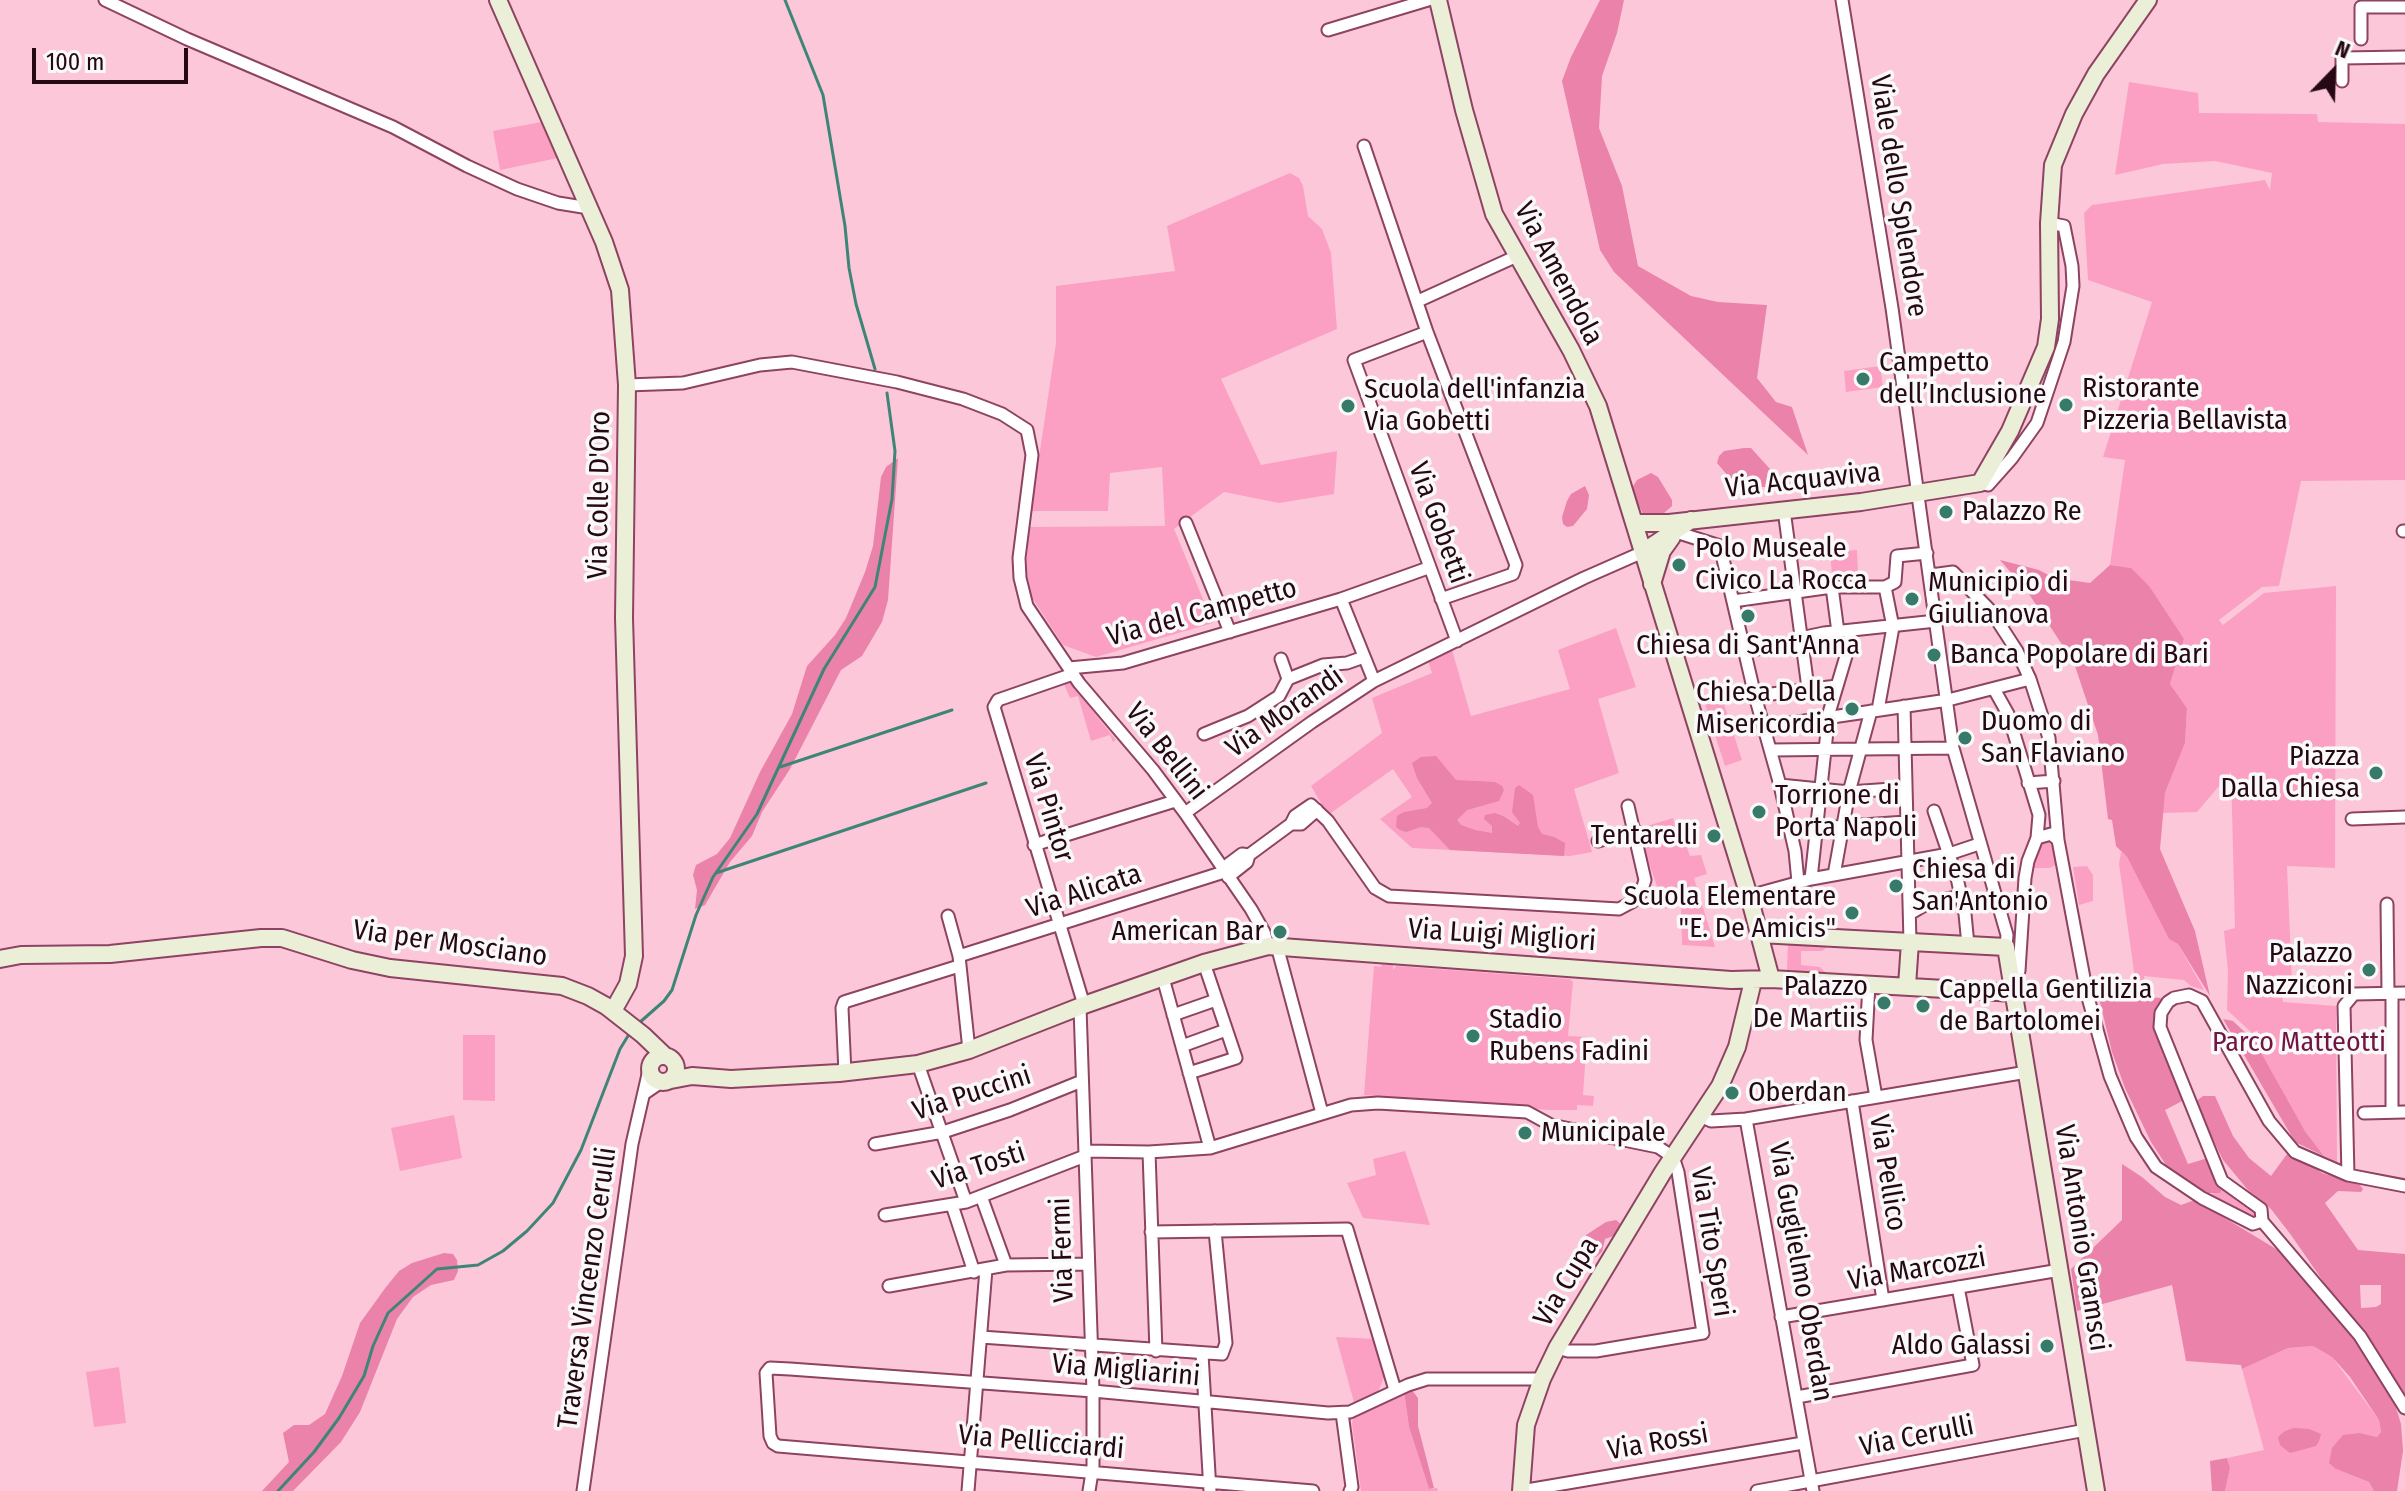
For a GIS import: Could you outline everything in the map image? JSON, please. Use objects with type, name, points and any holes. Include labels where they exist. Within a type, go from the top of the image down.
[{"type":"main road","name":"Via Colle D'Oro","points":[[498,0],[589,208],[620,290],[627,385],[624,618],[634,956],[628,984],[613,1011]]},
{"type":"main road","name":"Via Amendola","points":[[1438,0],[1464,110],[1494,214],[1571,350],[1598,406],[1749,896],[1771,979]]},
{"type":"main road","name":"Via Acquaviva","points":[[1638,538],[1693,519],[1918,495],[1980,483],[2010,431],[2046,347],[2050,319],[2049,223],[2053,165],[2074,114],[2096,74],[2148,0]]},
{"type":"main road","name":"Via Acquaviva","points":[[1638,538],[1672,527]]},
{"type":"main road","points":[[1652,584],[1672,527]]},
{"type":"main road","points":[[1759,934],[2006,947],[2019,971],[2014,993]]},
{"type":"main road","name":"Via per Mosciano","points":[[0,959],[21,955],[110,954],[282,938],[352,960],[390,968],[550,983],[588,996],[643,1035],[662,1070]]},
{"type":"main road","points":[[1907,986],[1910,942]]},
{"type":"main road","points":[[662,1070],[731,1079],[845,1073],[918,1064],[969,1050],[1204,963],[1273,946]]},
{"type":"main road","name":"Via Luigi Migliori","points":[[1273,946],[1753,981],[1771,979],[2014,993]]},
{"type":"main road","name":"Via Antonio Gramsci","points":[[2006,947],[2096,1491]]},
{"type":"main road","points":[[1702,1117],[1732,1061],[1753,981]]},
{"type":"main road","name":"Via Cupa","points":[[1521,1491],[1526,1425],[1557,1348],[1673,1157],[1702,1117]]},
{"type":"street","points":[[105,0],[187,39],[393,127],[517,189],[558,203],[589,208]]},
{"type":"street","points":[[1328,30],[1428,0]]},
{"type":"street","name":"Viale dello Splendore","points":[[1842,0],[1892,308],[1953,748],[2007,935],[2006,947]]},
{"type":"street","points":[[2361,39],[2361,7],[2405,7]]},
{"type":"street","points":[[2342,81],[2342,58],[2405,57]]},
{"type":"street","points":[[1364,146],[1427,332],[1516,565],[1513,574],[1441,599]]},
{"type":"street","points":[[1418,301],[1517,256]]},
{"type":"street","name":"Via Gobetti","points":[[1427,332],[1354,360],[1457,641]]},
{"type":"street","points":[[627,385],[683,383],[760,365],[792,362],[897,382],[963,399],[1002,414],[1027,430],[1032,455],[1019,558],[1024,595],[1032,616],[1071,671]]},
{"type":"street","points":[[1784,510],[1808,688]]},
{"type":"street","points":[[1186,523],[1230,632]]},
{"type":"street","points":[[1672,527],[1720,546],[1755,696],[1780,785],[1798,882]]},
{"type":"street","points":[[1374,681],[1457,641],[1638,538]]},
{"type":"street","points":[[1733,601],[1832,587],[1885,587],[1895,582],[1897,556],[1927,553]]},
{"type":"street","points":[[1341,599],[1428,568]]},
{"type":"street","points":[[1931,575],[1953,572],[1991,611],[2017,651],[2030,679],[2049,738],[2058,840],[2087,994],[2110,1076],[2136,1137],[2156,1167],[2202,1198],[2253,1224],[2262,1221]]},
{"type":"street","points":[[1832,587],[1838,632]]},
{"type":"street","points":[[1834,875],[1849,792],[1874,711],[1893,627],[1885,587]]},
{"type":"street","name":"Via del Campetto","points":[[1071,671],[1123,663],[1341,599],[1374,681]]},
{"type":"street","points":[[1745,651],[1802,641],[1805,637],[1936,621]]},
{"type":"street","points":[[1811,879],[1829,718],[1851,630]]},
{"type":"street","points":[[1204,734],[1248,716],[1279,696],[1288,679],[1323,665],[1347,663],[1364,657]]},
{"type":"street","points":[[1281,659],[1288,679]]},
{"type":"street","name":"Via Bellini","points":[[1071,671],[1185,813],[1273,946],[1322,1113]]},
{"type":"street","name":"Via Pintor","points":[[1071,671],[998,700],[994,707],[1082,1006]]},
{"type":"street","points":[[1764,727],[1948,700],[2030,679]]},
{"type":"street","name":"Via Morandi","points":[[1185,813],[1374,681]]},
{"type":"street","points":[[1755,696],[1837,686]]},
{"type":"street","points":[[1994,689],[2008,714],[2039,822],[2025,878],[2019,971]]},
{"type":"street","points":[[1904,706],[1910,942]]},
{"type":"street","points":[[1771,750],[1953,748]]},
{"type":"street","points":[[2028,783],[2054,781]]},
{"type":"street","points":[[1780,785],[1849,792],[1906,788]]},
{"type":"street","points":[[1034,845],[1175,801]]},
{"type":"street","points":[[1598,841],[1635,830],[1628,806]]},
{"type":"street","name":"Via Alicata","points":[[845,1073],[844,1002],[1059,924],[1224,873],[1242,854],[1249,855],[1291,824],[1301,824],[1317,810],[1375,888],[1389,896],[1619,909],[1641,893],[1645,880],[1635,830]]},
{"type":"street","points":[[1934,811],[1965,914],[1968,945]]},
{"type":"street","points":[[2352,819],[2405,817]]},
{"type":"street","points":[[1790,830],[1906,822]]},
{"type":"street","points":[[2037,838],[2051,834],[2058,840]]},
{"type":"street","points":[[1749,896],[1811,879],[1949,854],[1979,844]]},
{"type":"street","points":[[1911,913],[1928,903],[1960,896]]},
{"type":"street","points":[[2387,904],[2392,1112]]},
{"type":"street","points":[[948,916],[959,961],[969,1050]]},
{"type":"street","points":[[2006,947],[2017,936],[2022,920]]},
{"type":"street","points":[[1189,1073],[1236,1058],[1204,963]]},
{"type":"street","points":[[1163,978],[1210,1148]]},
{"type":"street","points":[[1869,984],[1866,1040],[1876,1097]]},
{"type":"street","points":[[2348,1175],[2344,1006],[2354,994],[2405,993]]},
{"type":"street","points":[[2405,1186],[2348,1175],[2295,1152],[2269,1121],[2202,1001],[2189,995],[2168,1002],[2161,1013],[2160,1027],[2222,1181],[2261,1209],[2262,1221],[2360,1336],[2405,1408]]},
{"type":"street","points":[[1173,1015],[1216,1000]]},
{"type":"street","name":"Via Fermi","points":[[1082,1006],[1093,1391],[1089,1491]]},
{"type":"street","points":[[1182,1046],[1226,1030]]},
{"type":"street","points":[[918,1064],[966,1202]]},
{"type":"street","name":"Traversa Vincenzo Cerulli","points":[[583,1491],[632,1144],[645,1093],[662,1070]]},
{"type":"street","points":[[1746,1119],[2027,1072]]},
{"type":"street","name":"Via Puccini","points":[[875,1144],[943,1132],[1010,1110],[1082,1081]]},
{"type":"street","name":"Via Pellico","points":[[1852,1101],[1883,1300]]},
{"type":"street","points":[[1085,1154],[1210,1148],[1351,1105],[1378,1103],[1527,1112],[1551,1125],[1658,1147],[1673,1157]]},
{"type":"street","points":[[2364,1113],[2405,1112]]},
{"type":"street","name":"Via Guglielmo Oberdan","points":[[1702,1117],[1711,1121],[1746,1119],[1812,1486]]},
{"type":"street","points":[[1149,1152],[1156,1351]]},
{"type":"street","name":"Via Tosti","points":[[885,1215],[966,1202],[1085,1154]]},
{"type":"street","name":"Via Tito Speri","points":[[1557,1348],[1596,1351],[1703,1333],[1678,1172],[1673,1157]]},
{"type":"street","points":[[981,1196],[1006,1265]]},
{"type":"street","points":[[952,1205],[980,1270],[981,1337],[968,1491]]},
{"type":"street","points":[[1151,1232],[1347,1229],[1395,1390]]},
{"type":"street","points":[[981,1337],[1222,1354],[1226,1343],[1215,1231]]},
{"type":"street","points":[[889,1286],[1006,1265],[1087,1264]]},
{"type":"street","name":"Via Marcozzi","points":[[1781,1317],[2060,1270]]},
{"type":"street","points":[[1797,1397],[1973,1365],[1958,1287]]},
{"type":"street","points":[[1202,1354],[1210,1487]]},
{"type":"street","name":"Via Migliarini","points":[[770,1436],[766,1380],[767,1369],[770,1368],[1093,1391],[1342,1413],[1418,1381],[1437,1378],[1542,1379]]},
{"type":"street","points":[[1342,1413],[1350,1491]]},
{"type":"street","name":"Via Cerulli","points":[[1757,1491],[1812,1486],[2086,1430]]},
{"type":"street","name":"Via Pellicciardi","points":[[770,1436],[773,1443],[788,1447],[1091,1471],[1210,1487],[1313,1491]]},
{"type":"street","name":"Via Rossi","points":[[1521,1491],[1803,1443]]},
{"type":"green space","name":"Parco Matteotti","points":[[2129,82],[2198,93],[2199,113],[2317,114],[2318,122],[2405,124],[2405,480],[2301,481],[2279,586],[2262,587],[2219,620],[2223,625],[2264,593],[2336,586],[2335,868],[2287,866],[2292,983],[2281,984],[2283,1002],[2336,1006],[2337,1162],[2324,1156],[2305,1131],[2258,1047],[2258,1030],[2252,1033],[2227,1010],[2228,971],[2224,931],[2235,928],[2231,772],[2197,812],[2162,813],[2165,793],[2185,743],[2187,708],[2170,684],[2184,639],[2131,568],[2110,565],[2125,460],[2103,457],[2152,302],[2088,280],[2084,213],[2092,205],[2265,180],[2270,190],[2272,173],[2215,161],[2163,164],[2115,175]]},
{"type":"green space","points":[[547,121],[563,157],[500,170],[493,131]]},
{"type":"green space","points":[[1290,173],[1299,178],[1308,216],[1322,229],[1331,253],[1337,329],[1221,379],[1261,465],[1337,451],[1334,494],[1279,503],[1224,492],[1174,529],[1213,623],[1096,657],[1063,645],[1025,587],[1029,527],[1165,526],[1162,467],[1110,473],[1108,511],[1031,511],[1056,343],[1056,286],[1175,271],[1167,226]]},
{"type":"green space","name":"Campetto dell’Inclusione","points":[[1880,366],[1883,387],[1846,392],[1844,371]]},
{"type":"green space","points":[[1857,550],[1858,573],[1832,575],[1830,552]]},
{"type":"green space","points":[[1616,628],[1636,687],[1598,699],[1619,773],[1574,789],[1592,852],[1570,856],[1412,848],[1380,819],[1412,797],[1393,769],[1328,815],[1311,786],[1382,733],[1372,698],[1432,673],[1428,661],[1452,650],[1471,716],[1570,689],[1558,650]]},
{"type":"green space","points":[[1070,683],[1116,740],[1113,742],[1110,735],[1091,741],[1078,696],[1070,698],[1064,684]]},
{"type":"green space","points":[[1722,698],[1742,760],[1725,766],[1705,704]]},
{"type":"green space","points":[[1673,818],[1690,856],[1701,855],[1707,874],[1694,878],[1715,947],[1682,945],[1681,905],[1665,909],[1637,829]]},
{"type":"green space","points":[[2046,839],[2054,848],[2057,864],[2050,868],[2032,868],[2039,844]]},
{"type":"green space","points":[[2121,852],[2127,857],[2169,939],[2178,944],[2204,990],[2184,980],[2144,976],[2145,985],[2136,986],[2119,864]]},
{"type":"green space","points":[[2087,866],[2093,875],[2093,901],[2079,905],[2073,867]]},
{"type":"green space","points":[[1788,942],[1830,945],[1822,951],[1801,951],[1801,965],[1820,967],[1827,974],[1787,970]]},
{"type":"green space","name":"Stadio Rubens Fadini","points":[[1382,964],[1393,965],[1393,970],[1396,966],[1570,979],[1573,982],[1568,1036],[1587,1037],[1583,1095],[1594,1096],[1593,1106],[1577,1105],[1577,1110],[1549,1110],[1364,1095],[1374,966],[1381,967]]},
{"type":"green space","points":[[463,1035],[495,1035],[495,1101],[463,1100]]},
{"type":"green space","points":[[454,1115],[462,1158],[400,1171],[391,1128]]},
{"type":"green space","points":[[1405,1151],[1430,1225],[1363,1218],[1347,1183],[1376,1175],[1373,1159]]},
{"type":"green space","points":[[2219,1180],[2259,1216],[2254,1218],[2208,1193],[2213,1194]]},
{"type":"green space","points":[[1336,1337],[1375,1339],[1385,1375],[1378,1392],[1355,1406]]},
{"type":"green space","points":[[2313,1346],[2332,1357],[2379,1420],[2381,1432],[2377,1437],[2360,1433],[2336,1469],[2369,1482],[2374,1491],[2225,1491],[2230,1468],[2227,1458],[2264,1450],[2242,1369],[2288,1348]]},
{"type":"green space","points":[[119,1367],[126,1423],[94,1427],[86,1372]]},
{"type":"green space","points":[[1404,1391],[1409,1427],[1429,1489],[1437,1488],[1438,1491],[1361,1491],[1353,1418]]},
{"type":"shaded area","points":[[1600,0],[1624,0],[1617,33],[1602,76],[1599,128],[1622,186],[1638,266],[1691,296],[1718,302],[1767,305],[1757,378],[1776,402],[1792,407],[1808,455],[1614,272],[1600,250],[1562,81]]},
{"type":"shaded area","points":[[1751,448],[1770,469],[1773,479],[1768,487],[1740,484],[1717,463],[1724,451]]},
{"type":"shaded area","points":[[898,458],[888,600],[882,622],[862,656],[841,670],[790,769],[762,812],[752,836],[730,862],[705,905],[695,909],[697,890],[693,875],[696,865],[717,854],[730,838],[760,772],[792,714],[807,666],[846,618],[873,546],[881,477],[886,467]]},
{"type":"shaded area","points":[[1651,473],[1658,477],[1672,500],[1672,506],[1663,514],[1643,514],[1633,494],[1632,488],[1637,480]]},
{"type":"shaded area","points":[[1585,486],[1589,495],[1587,509],[1573,526],[1567,527],[1562,517],[1567,501],[1571,494]]},
{"type":"shaded area","points":[[2000,560],[2039,570],[2054,578],[2090,583],[2110,565],[2131,568],[2149,586],[2184,639],[2170,684],[2187,708],[2185,743],[2165,793],[2160,849],[2195,931],[2210,996],[2178,944],[2169,939],[2127,857],[2116,846],[2112,820],[2108,819],[2098,735],[2074,663],[2027,591]]},
{"type":"shaded area","points":[[1436,756],[1456,780],[1495,782],[1504,790],[1499,801],[1467,810],[1457,820],[1461,825],[1492,833],[1492,826],[1484,819],[1485,815],[1495,813],[1518,826],[1520,823],[1512,812],[1515,788],[1519,785],[1533,795],[1542,834],[1565,843],[1564,856],[1450,850],[1429,828],[1406,832],[1396,827],[1397,816],[1427,808],[1432,803],[1412,763],[1421,757]]},
{"type":"shaded area","points":[[2098,994],[2162,998],[2156,1009],[2155,1022],[2184,1100],[2165,1110],[2188,1164],[2208,1158],[2222,1189],[2220,1193],[2208,1193],[2180,1177],[2166,1165],[2151,1142],[2112,1052]]},
{"type":"shaded area","points":[[2223,1019],[2233,1021],[2251,1038],[2258,1037],[2258,1047],[2305,1131],[2324,1156],[2295,1142]]},
{"type":"shaded area","points":[[2203,1096],[2215,1096],[2233,1136],[2249,1158],[2271,1176],[2290,1150],[2322,1173],[2360,1185],[2363,1189],[2361,1192],[2338,1191],[2325,1203],[2358,1250],[2405,1254],[2405,1404],[2400,1392],[2291,1235],[2271,1209],[2248,1190],[2223,1160],[2195,1102]],"holes":[[[2360,1285],[2381,1285],[2381,1304],[2361,1308]]]},
{"type":"shaded area","points":[[2122,1164],[2165,1197],[2181,1205],[2195,1200],[2286,1255],[2358,1339],[2392,1395],[2401,1424],[2403,1451],[2397,1491],[2374,1491],[2369,1482],[2336,1469],[2329,1463],[2332,1448],[2343,1435],[2360,1433],[2377,1437],[2381,1432],[2379,1420],[2350,1377],[2332,1357],[2313,1346],[2288,1348],[2242,1369],[2241,1365],[2186,1361],[2172,1285],[2077,1311],[2071,1269],[2122,1220]]},
{"type":"shaded area","points":[[1616,1220],[1623,1226],[1619,1234],[1605,1239],[1602,1252],[1593,1256],[1585,1246],[1586,1235],[1606,1222]]},
{"type":"shaded area","points":[[444,1253],[453,1254],[457,1260],[458,1271],[454,1280],[431,1285],[413,1297],[397,1319],[360,1412],[341,1442],[293,1491],[262,1491],[289,1462],[283,1433],[294,1425],[309,1425],[325,1414],[360,1323],[386,1287],[399,1271],[412,1263]]},
{"type":"shaded area","points":[[1411,1389],[1418,1398],[1418,1426],[1434,1488],[1429,1489],[1409,1427],[1404,1391]]},
{"type":"shaded area","points":[[2294,1428],[2321,1434],[2316,1446],[2290,1453],[2280,1445],[2278,1437]]},
{"type":"shaded area","points":[[2227,1458],[2230,1468],[2225,1491],[2212,1491],[2210,1461]]},
{"type":"waterway","points":[[785,0],[823,95],[849,268],[875,369]]},
{"type":"waterway","points":[[639,1023],[672,990],[696,915],[713,877],[757,814],[824,669],[875,587],[892,499],[895,451],[887,393]]},
{"type":"waterway","points":[[780,767],[952,710]]},
{"type":"waterway","points":[[716,873],[986,783]]},
{"type":"waterway","points":[[278,1491],[314,1452],[339,1418],[364,1376],[388,1313],[437,1269],[478,1265],[503,1251],[553,1203],[581,1150],[620,1049],[631,1031]]},
{"type":"place","name":"Campetto dell’Inclusione","points":[[1863,379]]},
{"type":"place","name":"Ristorante Pizzeria Bellavista","points":[[2066,405]]},
{"type":"place","name":"Scuola dell'infanzia Via Gobetti","points":[[1348,406]]},
{"type":"place","name":"Palazzo Re","points":[[1946,512]]},
{"type":"place","name":"Polo Museale Civico La Rocca","points":[[1679,565]]},
{"type":"place","name":"Municipio di Giulianova","points":[[1912,599]]},
{"type":"place","name":"Chiesa di Sant'Anna","points":[[1748,616]]},
{"type":"place","name":"Banca Popolare di Bari","points":[[1934,655]]},
{"type":"place","name":"Chiesa Della Misericordia","points":[[1852,709]]},
{"type":"place","name":"Duomo di San Flaviano","points":[[1965,738]]},
{"type":"place","name":"Piazza Dalla Chiesa","points":[[2376,773]]},
{"type":"place","name":"Torrione di Porta Napoli","points":[[1759,812]]},
{"type":"place","name":"Tentarelli","points":[[1714,836]]},
{"type":"place","name":"Chiesa di San'Antonio","points":[[1896,886]]},
{"type":"place","name":"Scuola Elementare \"E. De Amicis\"","points":[[1852,913]]},
{"type":"place","name":"American Bar","points":[[1280,932]]},
{"type":"place","name":"Palazzo Nazziconi","points":[[2369,970]]},
{"type":"place","name":"Palazzo De Martiis","points":[[1884,1003]]},
{"type":"place","name":"Cappella Gentilizia de Bartolomei","points":[[1923,1006]]},
{"type":"place","name":"Stadio Rubens Fadini","points":[[1473,1036]]},
{"type":"place","name":"Oberdan","points":[[1732,1093]]},
{"type":"place","name":"Municipale","points":[[1525,1133]]},
{"type":"place","name":"Aldo Galassi","points":[[2047,1346]]}]
